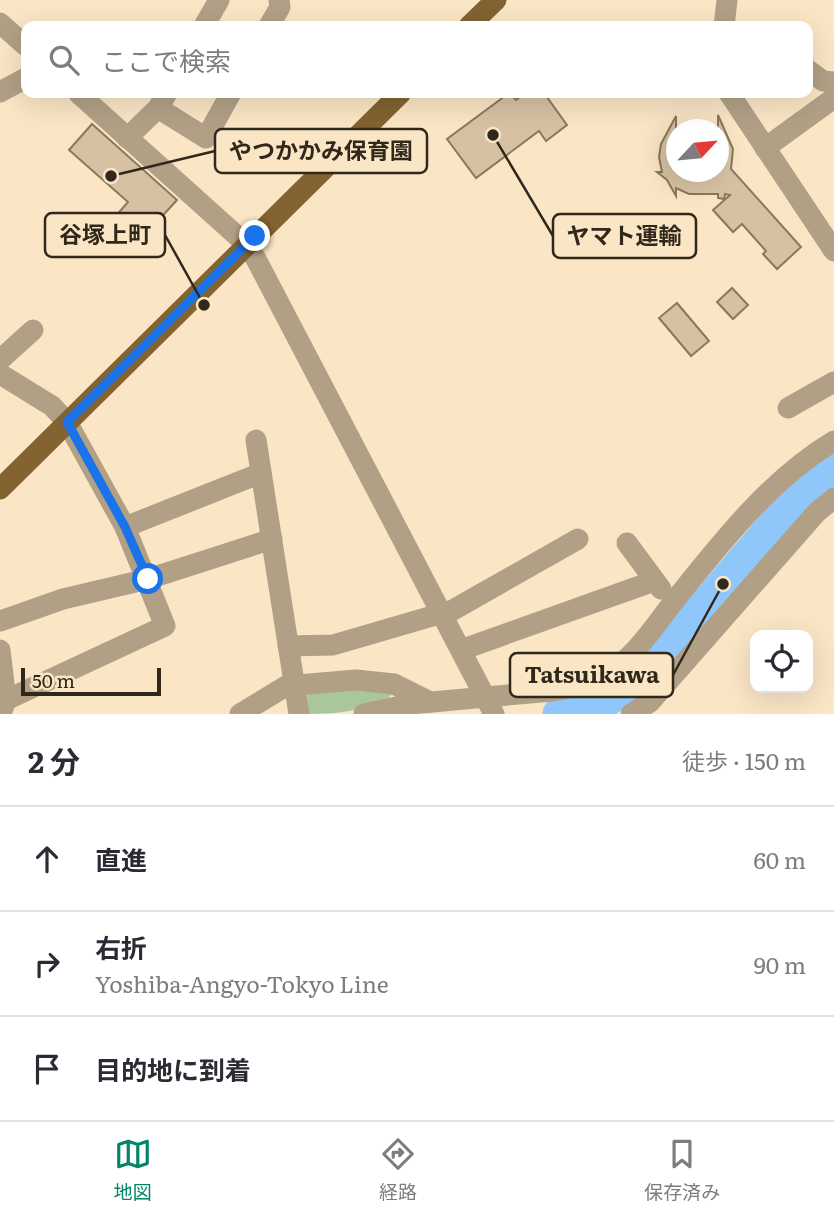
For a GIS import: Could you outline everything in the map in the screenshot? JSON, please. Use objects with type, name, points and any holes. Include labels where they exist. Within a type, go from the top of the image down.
[{"type":"main road","points":[[475,21],[496,0]]},
{"type":"main road","points":[[0,489],[396,98]]},
{"type":"street","points":[[207,21],[219,0]]},
{"type":"street","points":[[272,21],[280,7],[279,0]]},
{"type":"street","points":[[725,21],[727,0]]},
{"type":"street","points":[[0,23],[21,42]]},
{"type":"street","points":[[813,74],[823,81],[834,82]]},
{"type":"street","points":[[0,92],[21,81]]},
{"type":"street","points":[[83,98],[246,244],[276,294],[489,704]]},
{"type":"street","points":[[127,138],[162,101],[206,138],[228,98]]},
{"type":"street","points":[[732,98],[834,251]]},
{"type":"street","points":[[765,148],[834,98]]},
{"type":"street","points":[[0,360],[33,330]]},
{"type":"street","points":[[0,373],[52,406],[67,422],[125,527],[165,626],[4,707],[0,650]]},
{"type":"street","points":[[788,408],[834,382]]},
{"type":"street","points":[[256,440],[299,714]]},
{"type":"street","points":[[364,714],[430,702],[489,704],[563,689],[603,676],[636,650],[746,516],[780,479],[834,441]]},
{"type":"street","points":[[125,527],[261,473]]},
{"type":"street","points":[[631,714],[650,702],[816,513],[834,498]]},
{"type":"street","points":[[0,621],[63,599],[148,579],[272,539]]},
{"type":"street","points":[[288,646],[333,645],[442,614],[578,539]]},
{"type":"street","points":[[627,543],[672,604]]},
{"type":"street","points":[[461,650],[654,580]]},
{"type":"street","points":[[240,714],[270,694],[295,685],[377,680],[394,684],[430,702]]},
{"type":"green space","points":[[354,688],[395,691],[388,698],[368,707],[309,714],[307,694]]},
{"type":"building","points":[[502,98],[548,98],[567,125],[546,141],[539,131],[476,178],[447,139]]},
{"type":"building","points":[[92,124],[177,200],[125,257],[100,234],[128,202],[69,150]]},
{"type":"building","points":[[666,135],[666,179],[657,172],[662,172],[659,157]]},
{"type":"building","points":[[729,140],[733,149],[731,169],[801,247],[777,269],[763,254],[766,251],[742,224],[733,232],[713,210],[730,195],[725,194],[724,199],[718,198],[718,194],[689,194],[676,188],[676,196],[668,182],[729,182]]},
{"type":"building","points":[[732,288],[748,305],[733,319],[717,302]]},
{"type":"building","points":[[677,303],[709,341],[691,356],[659,318]]},
{"type":"waterway","points":[[559,714],[606,701],[648,672],[777,521],[813,484],[834,469]]},
{"type":"place","name":"ヤマト運輸","points":[[493,135]]},
{"type":"place","name":"やつかかみ保育園","points":[[111,176]]},
{"type":"place","name":"谷塚上町","points":[[204,305]]},
{"type":"place","name":"Tatsuikawa","points":[[723,584]]},
{"type":"route","points":[[148,579],[125,527],[67,422],[255,236]]}]
